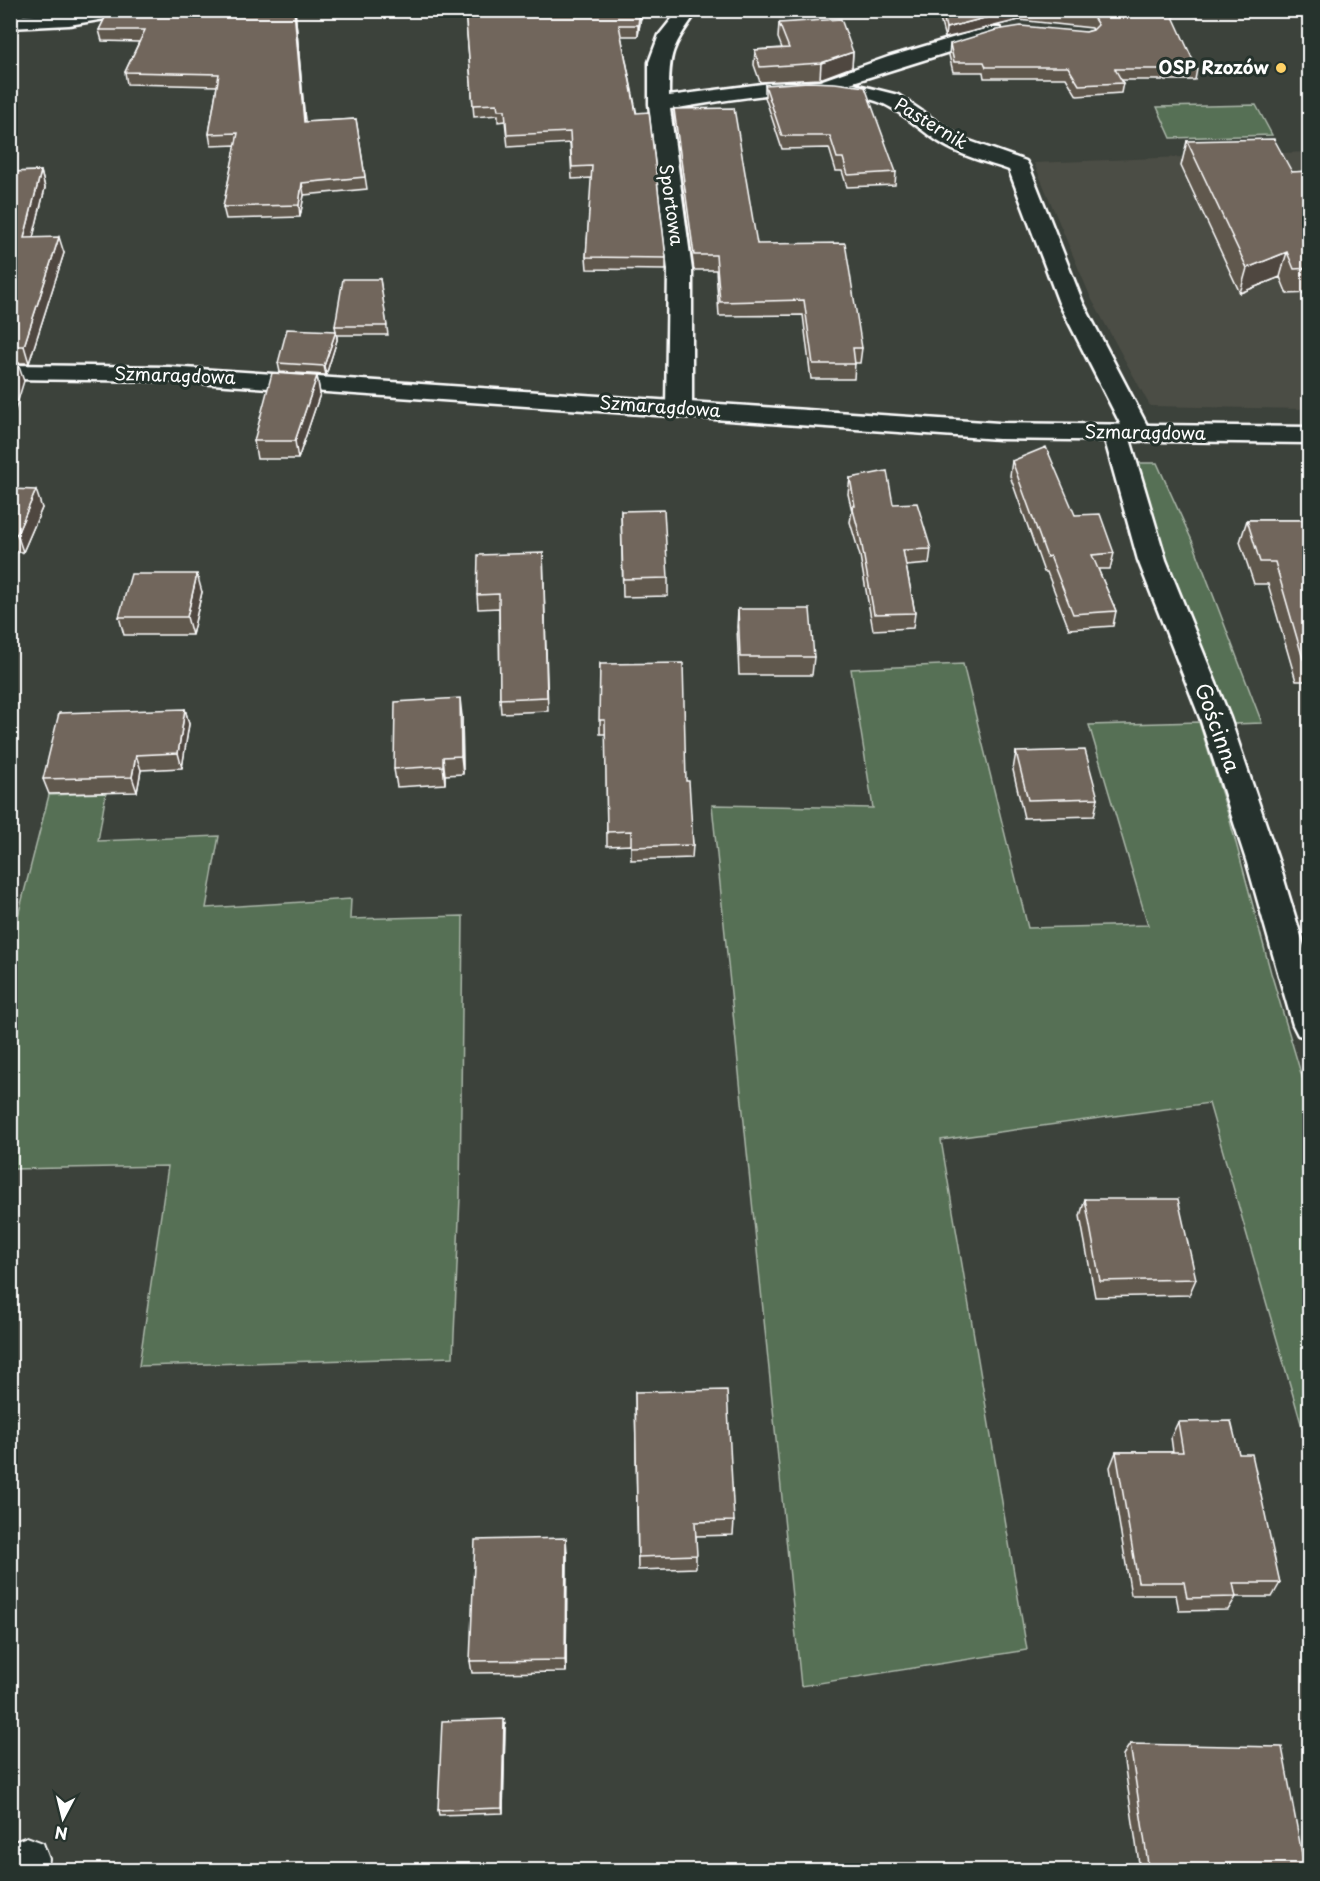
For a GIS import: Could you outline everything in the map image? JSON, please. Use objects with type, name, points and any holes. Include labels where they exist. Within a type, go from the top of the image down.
[{"type":"street","points":[[10,17],[18,10]]},
{"type":"street","points":[[10,22],[69,19],[123,10]]},
{"type":"street","name":"Sportowa","points":[[679,408],[680,270],[658,104],[658,62],[669,35],[688,10]]},
{"type":"street","points":[[822,87],[895,61],[991,33],[1010,30]]},
{"type":"street","name":"Pasternik","points":[[658,104],[796,87],[838,87],[881,96],[909,110],[929,127],[956,143],[1018,166],[1071,303],[1127,433]]},
{"type":"street","name":"Szmaragdowa","points":[[10,372],[169,374],[999,431],[1310,435]]},
{"type":"street","name":"Gościnna","points":[[1127,433],[1152,560],[1215,718],[1263,863],[1310,1025]]},
{"type":"shaded area","points":[[1309,152],[1309,409],[1150,406],[1091,298],[1034,163]]},
{"type":"green space","points":[[1256,105],[1272,135],[1171,138],[1157,107]]},
{"type":"green space","points":[[1138,463],[1157,463],[1194,545],[1262,723],[1233,724],[1166,560]]},
{"type":"green space","points":[[963,664],[1028,928],[1148,925],[1089,725],[1199,722],[1229,817],[1271,973],[1309,1100],[1309,1451],[1209,1103],[941,1140],[1027,1650],[801,1686],[712,805],[873,808],[851,669]]},
{"type":"green space","points":[[106,793],[98,841],[219,836],[206,908],[351,899],[350,919],[463,916],[460,1197],[453,1357],[139,1366],[168,1166],[11,1169],[11,943],[49,795]]},
{"type":"building","points":[[109,10],[294,10],[304,122],[356,119],[365,177],[302,183],[299,205],[223,207],[238,133],[209,134],[219,74],[125,72],[145,30],[99,30]]},
{"type":"building","points":[[465,10],[640,10],[638,25],[619,25],[636,113],[649,112],[666,258],[586,257],[592,166],[572,167],[570,132],[507,135],[505,110],[498,110],[497,104],[473,105]]},
{"type":"building","points":[[942,10],[1015,10],[946,28]]},
{"type":"building","points":[[1031,10],[1170,10],[1197,69],[1115,69],[1123,83],[1079,85],[1068,67],[986,67],[984,62],[954,62],[950,44],[996,30],[1021,26],[1086,32],[1098,25],[1093,17]]},
{"type":"building","points":[[841,19],[853,52],[821,63],[760,67],[755,50],[789,48],[779,23]]},
{"type":"building","points":[[808,82],[865,87],[896,172],[848,175],[843,158],[837,158],[830,136],[782,136],[765,85]]},
{"type":"building","points":[[734,108],[757,244],[845,243],[862,348],[853,348],[855,364],[813,364],[804,300],[720,302],[716,255],[694,255],[674,109]]},
{"type":"building","points":[[1274,139],[1292,172],[1310,171],[1310,268],[1294,269],[1287,252],[1247,268],[1187,141]]},
{"type":"building","points":[[41,171],[24,238],[59,237],[24,346],[10,346],[10,172]]},
{"type":"building","points":[[343,279],[380,279],[387,326],[335,326]]},
{"type":"building","points":[[287,329],[336,331],[324,366],[278,363]]},
{"type":"building","points":[[10,364],[18,364],[10,389]]},
{"type":"building","points":[[272,373],[317,376],[295,441],[254,441]]},
{"type":"building","points":[[1046,447],[1075,515],[1100,514],[1114,553],[1092,555],[1116,611],[1073,614],[1050,556],[1047,557],[1012,461]]},
{"type":"building","points":[[887,471],[893,504],[917,503],[931,549],[903,550],[915,613],[874,614],[861,540],[852,506],[855,506],[850,478]]},
{"type":"building","points":[[10,489],[36,490],[17,534],[10,533]]},
{"type":"building","points":[[664,510],[668,578],[623,579],[621,511]]},
{"type":"building","points":[[1247,520],[1310,520],[1310,659],[1303,659],[1275,562],[1260,562]]},
{"type":"building","points":[[543,553],[547,697],[500,699],[499,594],[477,595],[478,555]]},
{"type":"building","points":[[131,574],[197,574],[187,617],[119,617]]},
{"type":"building","points":[[738,609],[810,609],[814,657],[740,657]]},
{"type":"building","points":[[683,663],[686,781],[689,781],[693,845],[631,847],[631,831],[607,832],[605,720],[599,720],[600,664]]},
{"type":"building","points":[[460,698],[461,756],[443,757],[443,766],[394,769],[395,702]]},
{"type":"building","points":[[185,709],[178,753],[136,755],[132,777],[43,779],[59,713]]},
{"type":"building","points":[[1085,750],[1098,798],[1028,800],[1016,752]]},
{"type":"building","points":[[1085,1199],[1178,1199],[1196,1279],[1100,1281]]},
{"type":"building","points":[[727,1390],[734,1521],[695,1522],[697,1555],[638,1557],[635,1392]]},
{"type":"building","points":[[1231,1421],[1239,1454],[1252,1454],[1280,1583],[1233,1583],[1236,1597],[1187,1598],[1184,1582],[1138,1582],[1116,1452],[1183,1452],[1178,1422]]},
{"type":"building","points":[[566,1538],[565,1660],[470,1661],[475,1540]]},
{"type":"building","points":[[504,1719],[502,1808],[438,1810],[442,1721]]},
{"type":"building","points":[[1130,1744],[1282,1747],[1305,1870],[1149,1870]]},
{"type":"place","name":"OSP Rzozów","points":[[1281,68]]}]
